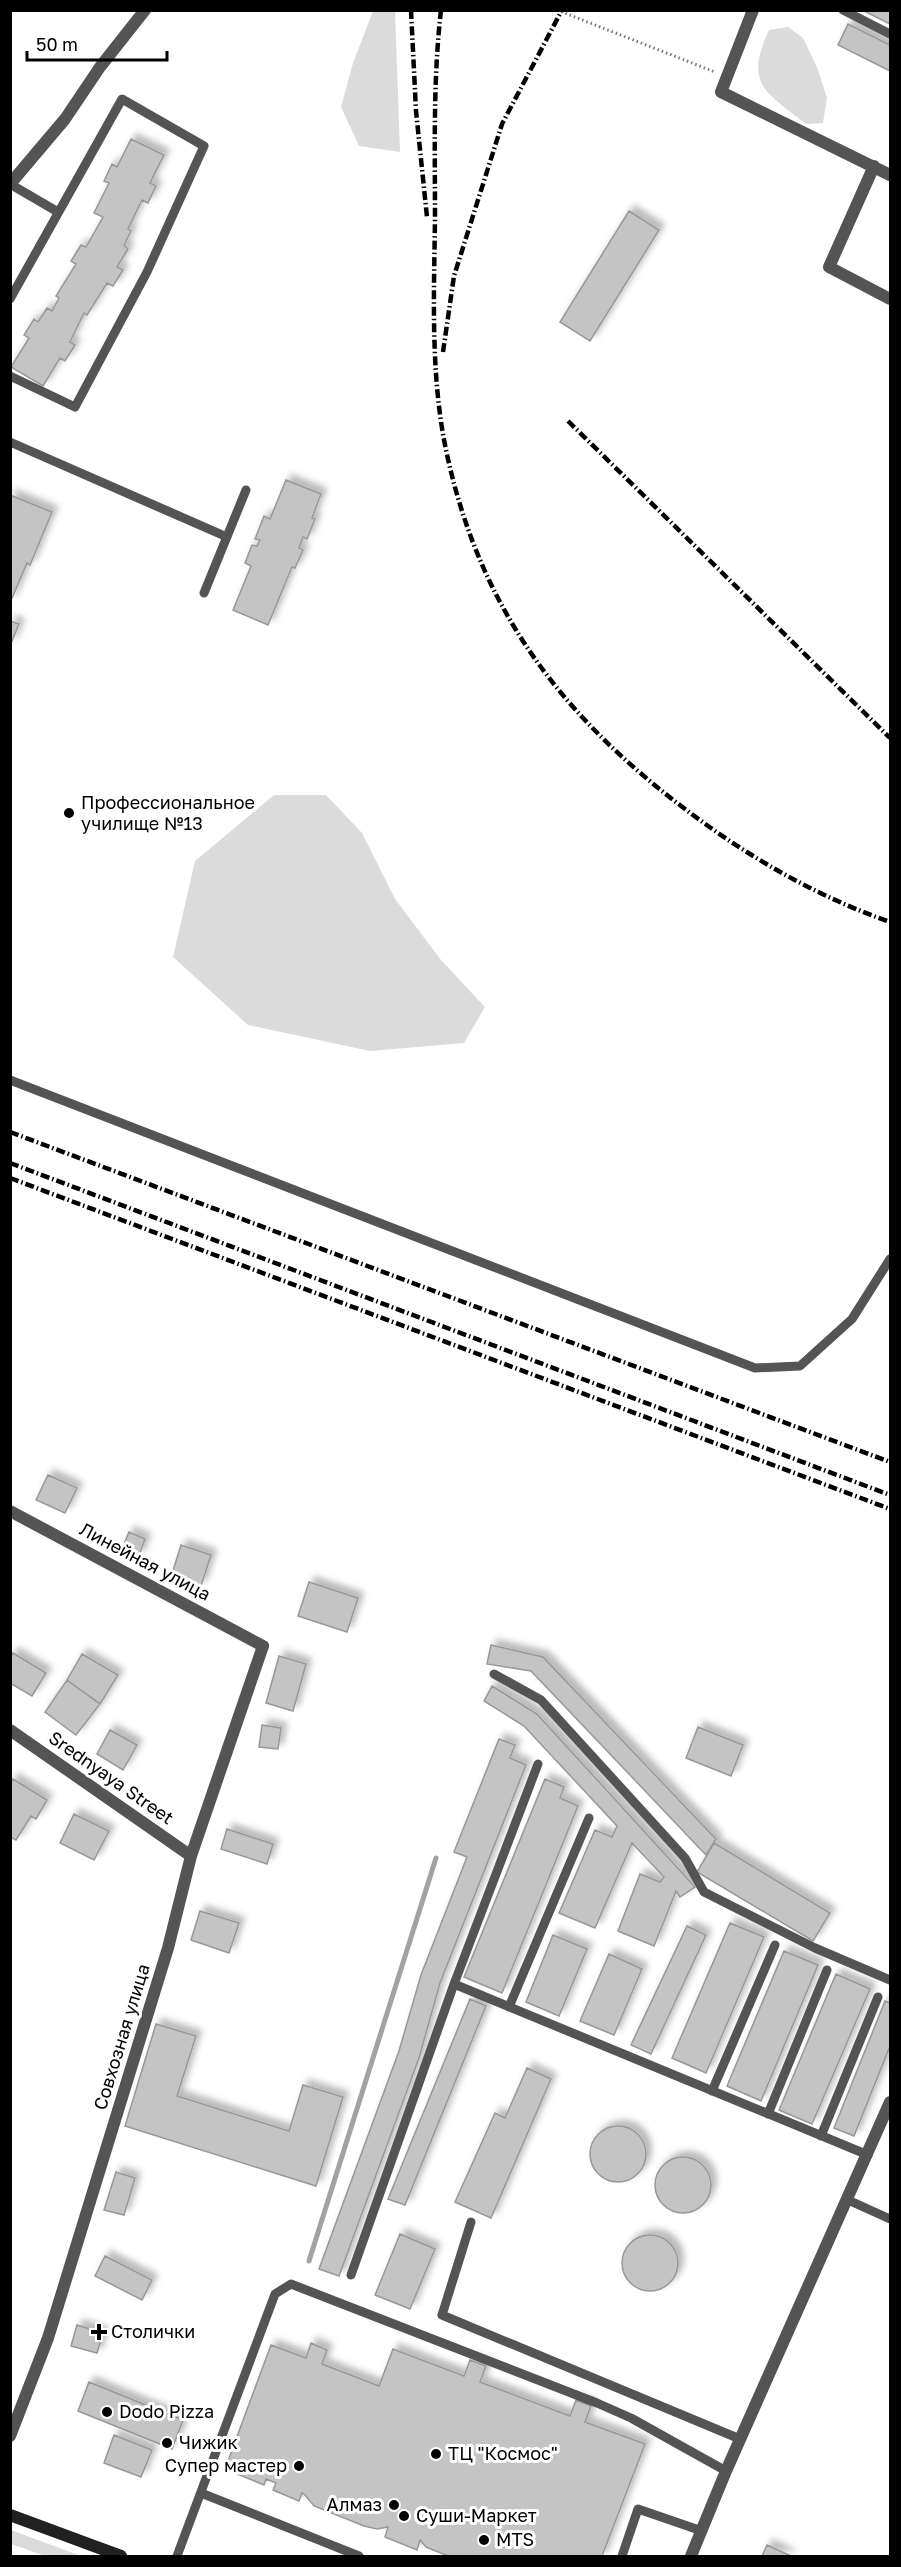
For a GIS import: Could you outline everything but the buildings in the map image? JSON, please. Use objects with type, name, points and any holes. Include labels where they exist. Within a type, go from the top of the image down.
[{"type":"main road","points":[[10,2515],[121,2556]]},
{"type":"street","points":[[10,184],[65,119],[100,67],[145,10]]},
{"type":"street","points":[[753,10],[721,92],[891,175]]},
{"type":"street","points":[[874,166],[828,267],[891,299]]},
{"type":"street","name":"Линейная улица","points":[[10,1510],[263,1646]]},
{"type":"street","name":"Совхозная улица","points":[[10,2436],[48,2338],[168,1948],[191,1856],[263,1646]]},
{"type":"street","name":"Srednyaya Street","points":[[10,1730],[191,1856]]},
{"type":"street","points":[[691,2556],[740,2439],[891,2102]]},
{"type":"lane","points":[[843,10],[891,34]]},
{"type":"lane","points":[[10,299],[123,99],[204,146],[147,272],[75,407],[10,376]]},
{"type":"lane","points":[[10,184],[58,212]]},
{"type":"lane","points":[[10,442],[227,537]]},
{"type":"lane","points":[[204,593],[246,490]]},
{"type":"lane","points":[[10,1080],[755,1368],[800,1366],[852,1319],[891,1259]]},
{"type":"lane","points":[[494,1674],[541,1700],[686,1858],[704,1892],[815,1948],[891,1980]]},
{"type":"lane","points":[[351,2275],[454,1984],[538,1764]]},
{"type":"lane","points":[[509,2007],[588,1818]]},
{"type":"lane","points":[[712,2091],[775,1945]]},
{"type":"lane","points":[[768,2114],[827,1970]]},
{"type":"lane","points":[[454,1984],[868,2156]]},
{"type":"lane","points":[[821,2136],[878,1997]]},
{"type":"lane","points":[[848,2200],[891,2219]]},
{"type":"lane","points":[[471,2222],[442,2315],[740,2439]]},
{"type":"lane","points":[[177,2556],[275,2294],[291,2284],[597,2403],[631,2418],[726,2471]]},
{"type":"lane","points":[[201,2493],[359,2556]]},
{"type":"lane","points":[[622,2556],[638,2509],[702,2531]]},
{"type":"path","points":[[557,10],[727,76]]},
{"type":"shaded area","points":[[373,11],[395,11],[400,152],[359,146],[341,107],[353,63]]},
{"type":"shaded area","points":[[788,27],[803,38],[817,67],[827,98],[823,123],[806,124],[770,94],[759,75],[758,63],[769,30]]},
{"type":"shaded area","points":[[274,795],[326,795],[362,833],[395,899],[441,960],[485,1007],[464,1043],[370,1051],[248,1025],[173,957],[195,861]]},
{"type":"shaded area","points":[[10,2531],[81,2556],[45,2556],[11,2544]]},
{"type":"waterway","points":[[309,2261],[436,1858]]},
{"type":"railway","points":[[411,10],[416,111],[427,217]]},
{"type":"railway","points":[[441,10],[435,114],[434,308],[438,400],[448,459],[463,514],[482,565],[505,612],[533,656],[565,697],[601,736],[685,809],[733,843],[783,874],[836,900],[890,922]]},
{"type":"railway","points":[[443,352],[454,276],[502,124],[562,10]]},
{"type":"railway","points":[[568,421],[890,738]]},
{"type":"railway","points":[[10,1132],[890,1462]]},
{"type":"railway","points":[[10,1163],[890,1495]]},
{"type":"railway","points":[[10,1178],[890,1509]]},
{"type":"place","name":"Профессиональное училище №13","points":[[69,813]]},
{"type":"place","name":"Столички","points":[[99,2332]]},
{"type":"place","name":"Dodo Pizza","points":[[107,2412]]},
{"type":"place","name":"Чижик","points":[[167,2443]]},
{"type":"place","name":"ТЦ \"Космос\"","points":[[436,2454]]},
{"type":"place","name":"Супер мастер","points":[[299,2466]]},
{"type":"place","name":"Алмаз","points":[[394,2505]]},
{"type":"place","name":"Суши-Маркет","points":[[404,2516]]},
{"type":"place","name":"MTS","points":[[484,2540]]}]
